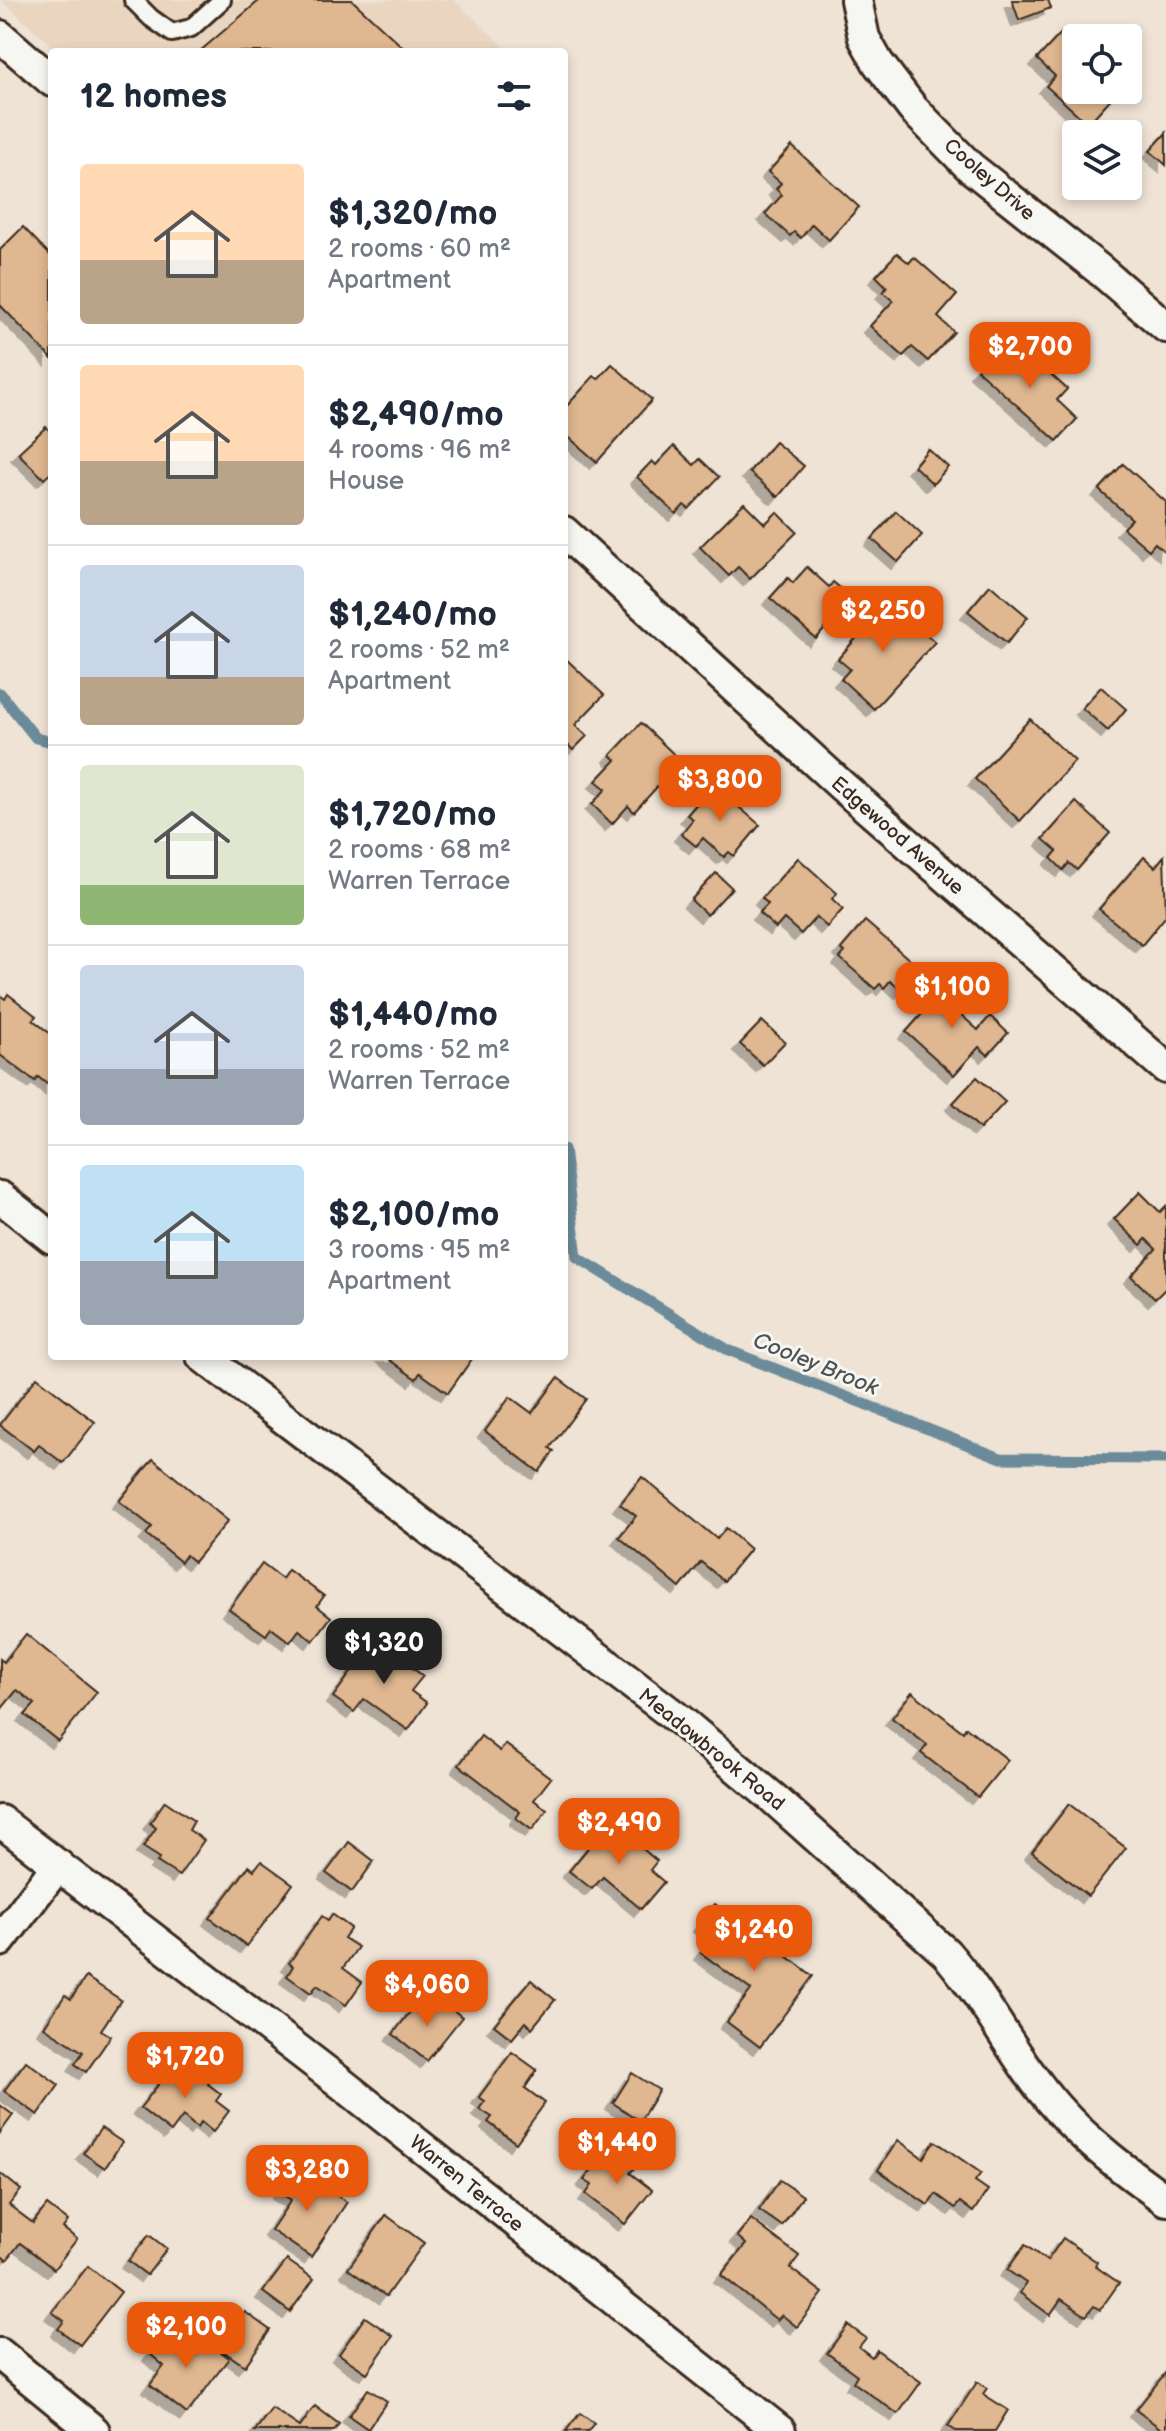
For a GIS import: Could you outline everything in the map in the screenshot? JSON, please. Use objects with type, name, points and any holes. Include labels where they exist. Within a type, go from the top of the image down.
[{"type":"street","name":"Cooley Drive","points":[[856,0],[864,38],[878,63],[913,109],[970,167],[1100,270],[1166,327]]},
{"type":"street","points":[[0,36],[48,78]]},
{"type":"street","name":"Edgewood Avenue","points":[[568,536],[842,786],[1166,1068]]},
{"type":"street","points":[[0,1197],[48,1235]]},
{"type":"street","name":"Meadowbrook Road","points":[[207,1360],[625,1678],[773,1798],[946,1953],[968,1979],[1056,2107],[1084,2135],[1166,2200]]},
{"type":"street","name":"Warren Terrace","points":[[0,1821],[314,2062],[780,2431]]},
{"type":"street","points":[[0,1941],[58,1865]]},
{"type":"street","points":[[0,2354],[94,2431]]},
{"type":"lane","points":[[133,0],[172,33],[191,28],[222,0]]},
{"type":"shaded area","points":[[1,0],[454,0],[506,48],[55,48]]},
{"type":"building","points":[[260,0],[352,0],[404,48],[204,48]]},
{"type":"building","points":[[1012,0],[1048,0],[1051,8],[1019,20]]},
{"type":"building","points":[[1062,32],[1062,100],[1046,86],[1055,76],[1037,59]]},
{"type":"building","points":[[1066,104],[1106,104],[1092,120],[1084,120]]},
{"type":"building","points":[[1166,133],[1166,165],[1150,151]]},
{"type":"building","points":[[792,146],[859,207],[829,240],[812,224],[801,238],[794,232],[790,236],[765,214],[782,195],[776,189],[781,183],[768,172]]},
{"type":"building","points":[[23,227],[48,253],[48,355],[0,305],[0,250]]},
{"type":"building","points":[[897,253],[909,263],[914,257],[957,295],[938,317],[954,332],[928,361],[912,347],[903,356],[870,326],[893,301],[883,292],[887,287],[876,276]]},
{"type":"building","points":[[997,347],[1015,362],[1025,351],[1067,389],[1057,400],[1077,419],[1057,441],[977,370]]},
{"type":"building","points":[[612,364],[652,400],[597,462],[568,437],[568,405],[594,376],[598,379]]},
{"type":"building","points":[[46,427],[48,429],[48,476],[44,479],[18,453]]},
{"type":"building","points":[[775,442],[804,466],[778,497],[749,472]]},
{"type":"building","points":[[674,446],[694,465],[700,459],[719,477],[689,509],[684,505],[676,514],[637,477],[652,461],[656,465]]},
{"type":"building","points":[[928,449],[948,467],[933,484],[914,466]]},
{"type":"building","points":[[1123,464],[1166,502],[1166,553],[1155,543],[1149,550],[1123,528],[1132,519],[1099,490]]},
{"type":"building","points":[[744,503],[765,524],[777,512],[797,532],[750,579],[738,567],[729,576],[700,547]]},
{"type":"building","points":[[896,511],[922,535],[898,562],[872,539]]},
{"type":"building","points":[[807,567],[829,587],[833,582],[852,598],[816,639],[770,598],[788,578],[793,583]]},
{"type":"building","points":[[990,585],[1028,617],[1007,643],[968,611]]},
{"type":"building","points":[[889,601],[935,642],[874,709],[841,679],[850,669],[838,659],[867,626],[861,620],[871,609],[877,614]]},
{"type":"building","points":[[568,661],[604,695],[575,725],[587,736],[573,750],[568,745]]},
{"type":"building","points":[[1101,687],[1126,709],[1108,731],[1082,708]]},
{"type":"building","points":[[1030,719],[1075,761],[1020,821],[975,779]]},
{"type":"building","points":[[641,723],[681,761],[634,812],[628,806],[612,824],[592,804],[606,789],[596,781],[616,760],[611,755]]},
{"type":"building","points":[[713,785],[760,825],[734,856],[729,852],[724,857],[703,838],[696,846],[681,834],[693,819],[687,815]]},
{"type":"building","points":[[1076,802],[1110,833],[1077,870],[1069,863],[1063,870],[1051,858],[1057,851],[1043,839]]},
{"type":"building","points":[[1164,856],[1166,916],[1142,945],[1099,909],[1144,857],[1155,867]]},
{"type":"building","points":[[798,858],[837,893],[832,899],[843,909],[827,927],[816,917],[801,934],[784,919],[776,928],[759,913],[768,904],[762,898]]},
{"type":"building","points":[[716,873],[732,888],[707,915],[691,900]]},
{"type":"building","points":[[865,921],[910,960],[906,964],[917,975],[902,991],[890,981],[884,988],[880,984],[875,989],[840,958],[845,952],[841,949]]},
{"type":"building","points":[[944,978],[961,993],[950,1005],[978,1030],[990,1016],[1008,1033],[988,1055],[979,1047],[954,1075],[906,1032],[930,1005],[924,999]]},
{"type":"building","points":[[8,994],[36,1016],[33,1020],[48,1032],[48,1085],[38,1077],[35,1081],[0,1055],[0,995],[5,999]]},
{"type":"building","points":[[762,1021],[785,1042],[763,1065],[740,1044]]},
{"type":"building","points":[[977,1077],[1005,1102],[980,1129],[953,1103]]},
{"type":"building","points":[[1140,1192],[1160,1212],[1166,1206],[1166,1288],[1155,1299],[1131,1276],[1156,1249],[1146,1239],[1141,1245],[1114,1219]]},
{"type":"building","points":[[390,1360],[471,1360],[448,1393],[420,1373],[416,1379]]},
{"type":"building","points":[[37,1377],[95,1422],[63,1463],[39,1445],[34,1451],[0,1425]]},
{"type":"building","points":[[558,1378],[586,1399],[550,1448],[554,1451],[539,1472],[485,1431],[510,1397],[532,1413]]},
{"type":"building","points":[[153,1459],[228,1521],[194,1562],[186,1555],[181,1562],[146,1534],[152,1527],[119,1501]]},
{"type":"building","points":[[642,1477],[717,1539],[726,1528],[750,1549],[724,1581],[701,1562],[680,1588],[619,1537],[636,1516],[620,1504]]},
{"type":"building","points":[[262,1564],[282,1579],[288,1570],[324,1596],[317,1606],[331,1617],[313,1641],[299,1630],[290,1642],[271,1628],[266,1635],[229,1609]]},
{"type":"building","points":[[26,1634],[97,1692],[58,1741],[25,1715],[35,1704],[17,1690],[0,1711],[0,1659],[4,1662]]},
{"type":"building","points":[[375,1640],[423,1676],[411,1691],[427,1703],[408,1730],[364,1699],[354,1712],[333,1697]]},
{"type":"building","points":[[912,1692],[963,1732],[966,1727],[1008,1760],[978,1797],[921,1753],[927,1745],[892,1718]]},
{"type":"building","points":[[481,1736],[500,1751],[505,1744],[551,1778],[534,1800],[547,1810],[532,1830],[516,1818],[520,1812],[459,1765]]},
{"type":"building","points":[[165,1801],[194,1821],[189,1830],[204,1840],[179,1876],[157,1862],[160,1858],[143,1847],[156,1828],[150,1823]]},
{"type":"building","points":[[1069,1804],[1126,1848],[1088,1896],[1032,1852]]},
{"type":"building","points":[[610,1821],[657,1861],[650,1870],[664,1882],[641,1909],[603,1877],[592,1889],[569,1871]]},
{"type":"building","points":[[349,1842],[374,1861],[352,1892],[326,1873]]},
{"type":"building","points":[[261,1861],[293,1884],[247,1946],[210,1918],[249,1866],[254,1870]]},
{"type":"building","points":[[715,1904],[749,1930],[754,1924],[781,1945],[778,1949],[813,1976],[760,2047],[727,2022],[751,1990],[701,1953],[714,1936],[700,1925]]},
{"type":"building","points":[[332,1914],[351,1928],[344,1938],[358,1947],[343,1968],[362,1982],[346,2005],[317,1985],[311,1993],[287,1976],[293,1966],[289,1963],[322,1916],[328,1920]]},
{"type":"building","points":[[86,1977],[121,2000],[101,2030],[111,2036],[86,2072],[75,2064],[83,2052],[44,2027],[65,1995],[71,1999]]},
{"type":"building","points":[[531,1980],[555,2000],[532,2028],[526,2022],[512,2039],[494,2025]]},
{"type":"building","points":[[421,1998],[437,2010],[443,2002],[462,2017],[427,2061],[393,2034]]},
{"type":"building","points":[[512,2052],[537,2070],[525,2088],[545,2103],[516,2143],[488,2122],[492,2117],[479,2109],[485,2101],[479,2097]]},
{"type":"building","points":[[26,2061],[59,2085],[38,2115],[4,2091]]},
{"type":"building","points":[[176,2062],[191,2073],[197,2065],[213,2078],[208,2084],[221,2094],[216,2101],[229,2111],[213,2132],[201,2122],[197,2128],[183,2116],[171,2132],[140,2108]]},
{"type":"building","points":[[632,2073],[659,2090],[640,2121],[613,2103]]},
{"type":"building","points":[[0,2105],[13,2115],[0,2133]]},
{"type":"building","points":[[101,2128],[122,2142],[105,2168],[83,2153]]},
{"type":"building","points":[[898,2140],[923,2158],[935,2141],[981,2173],[975,2181],[988,2190],[973,2212],[960,2202],[955,2208],[936,2194],[928,2205],[878,2170]]},
{"type":"building","points":[[623,2148],[640,2161],[630,2173],[652,2190],[625,2224],[586,2194],[592,2185],[584,2180],[603,2155],[611,2162]]},
{"type":"building","points":[[295,2168],[347,2202],[311,2257],[271,2230],[291,2200],[279,2192]]},
{"type":"building","points":[[0,2173],[21,2190],[9,2205],[33,2223],[47,2205],[68,2221],[63,2228],[77,2239],[54,2269],[20,2243],[7,2260],[0,2255]]},
{"type":"building","points":[[780,2180],[803,2196],[782,2226],[759,2210]]},
{"type":"building","points":[[386,2215],[424,2243],[386,2296],[348,2269]]},
{"type":"building","points":[[751,2219],[799,2256],[790,2268],[823,2293],[797,2327],[782,2315],[777,2320],[721,2275],[746,2244],[737,2236]]},
{"type":"building","points":[[149,2235],[167,2249],[147,2275],[128,2261]]},
{"type":"building","points":[[1063,2238],[1097,2262],[1095,2266],[1119,2283],[1100,2310],[1094,2306],[1086,2316],[1061,2299],[1050,2315],[1020,2293],[1026,2283],[1007,2270],[1025,2245],[1047,2261]]},
{"type":"building","points":[[287,2260],[314,2279],[290,2312],[263,2292]]},
{"type":"building","points":[[88,2266],[121,2292],[80,2345],[58,2329],[64,2321],[52,2312]]},
{"type":"building","points":[[245,2312],[270,2330],[245,2366],[220,2349]]},
{"type":"building","points":[[365,2317],[393,2336],[367,2373],[339,2354]]},
{"type":"building","points":[[848,2325],[866,2338],[859,2347],[872,2357],[877,2350],[921,2382],[898,2414],[853,2382],[857,2375],[827,2353]]},
{"type":"building","points":[[167,2331],[193,2351],[203,2338],[229,2358],[187,2414],[150,2385],[164,2366],[150,2354]]},
{"type":"building","points":[[1166,2372],[1166,2431],[1164,2431],[1136,2410]]},
{"type":"building","points":[[977,2382],[987,2388],[983,2394],[1008,2410],[995,2431],[956,2431],[948,2426]]},
{"type":"building","points":[[368,2389],[387,2401],[368,2429],[349,2416]]},
{"type":"building","points":[[315,2406],[339,2424],[334,2431],[255,2431],[272,2408],[300,2427]]},
{"type":"building","points":[[580,2413],[594,2423],[588,2431],[566,2431]]},
{"type":"waterway","name":"Cooley Brook","points":[[0,693],[36,738],[48,741]]},
{"type":"waterway","name":"Cooley Brook","points":[[568,1182],[577,1257],[728,1350],[1001,1458],[1166,1459]]}]
